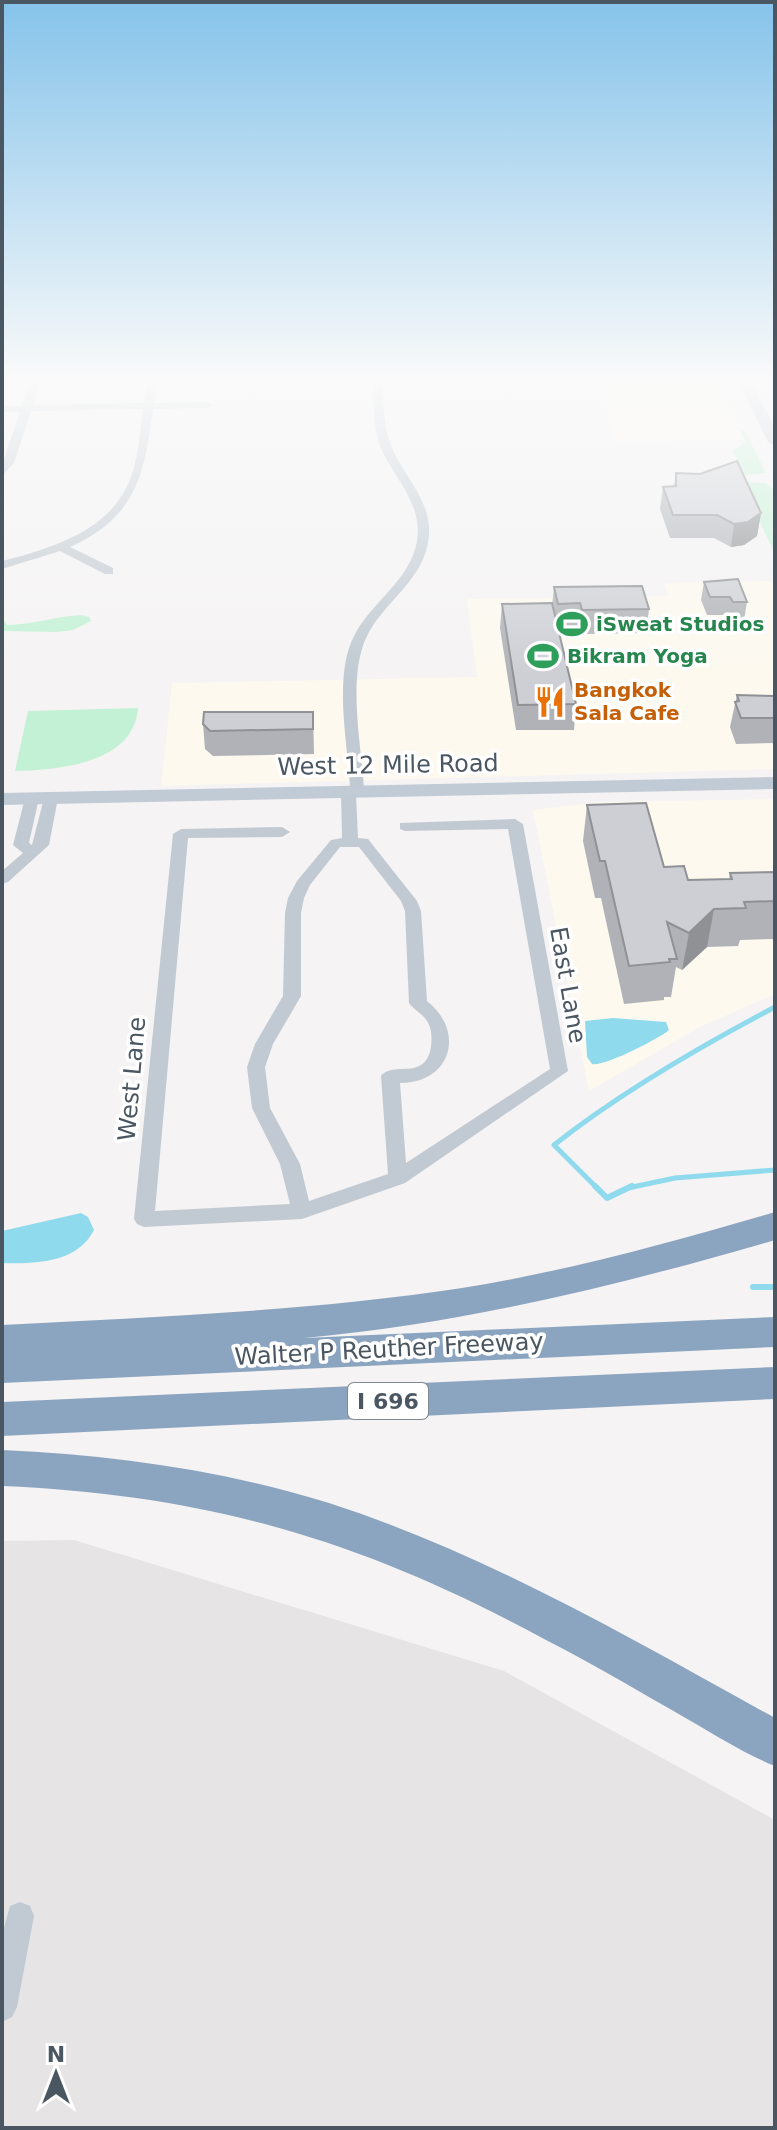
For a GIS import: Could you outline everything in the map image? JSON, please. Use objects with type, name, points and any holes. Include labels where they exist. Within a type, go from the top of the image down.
[{"type":"highway","points":[[2,1341],[290,1324],[420,1309],[586,1278],[775,1226]]},
{"type":"highway","points":[[493,1344],[775,1311]]},
{"type":"highway","name":"Walter P Reuther Freeway","points":[[2,1367],[775,1332]]},
{"type":"highway","name":"I 696","points":[[2,1419],[775,1383]]},
{"type":"highway","points":[[2,1468],[94,1473],[184,1485],[259,1501],[336,1524],[432,1561],[520,1604],[775,1743]]},
{"type":"main road","name":"West 12 Mile Road","points":[[2,799],[775,783]]},
{"type":"street","points":[[2,565],[60,547],[93,530],[109,518],[135,478]]},
{"type":"street","points":[[350,840],[354,651],[367,626],[408,579],[416,565],[423,540],[419,501],[406,478]]},
{"type":"street","points":[[60,547],[109,571]]},
{"type":"street","points":[[2,879],[30,851],[21,845],[42,798]]},
{"type":"street","name":"East Lane","points":[[353,1194],[398,1178],[559,1071],[515,824],[405,826]]},
{"type":"street","name":"West Lane","points":[[282,832],[181,834],[144,1219],[302,1211],[353,1194]]},
{"type":"street","points":[[302,1211],[290,1164],[261,1108],[256,1067],[264,1044],[292,996],[296,898],[303,884],[336,843],[350,840],[363,842],[373,859],[409,897],[413,911],[418,1003],[435,1019],[441,1038],[439,1054],[432,1064],[416,1075],[390,1076],[398,1178]]},
{"type":"street","points":[[2,2007],[20,1916]]},
{"type":"shaded area","points":[[775,581],[775,769],[161,786],[172,683],[477,677],[467,599],[668,596],[664,583]]},
{"type":"shaded area","points":[[775,799],[775,994],[700,1027],[589,1091],[533,810],[601,802]]},
{"type":"shaded area","points":[[74,1540],[504,1671],[775,1820],[775,2128],[2,2128],[2,1541]]},
{"type":"green space","points":[[741,482],[766,483],[775,491],[775,554]]},
{"type":"green space","points":[[81,615],[89,617],[91,621],[73,630],[2,631],[2,617],[7,625]]},
{"type":"green space","points":[[138,708],[133,727],[123,741],[108,752],[71,765],[15,771],[28,711]]},
{"type":"water","points":[[613,1018],[666,1022],[669,1030],[619,1057],[592,1064],[587,1057],[585,1021]]},
{"type":"water","points":[[81,1213],[88,1217],[94,1230],[77,1249],[42,1262],[2,1263],[2,1231]]},
{"type":"building","points":[[676,478],[745,478],[761,513],[748,522],[734,524],[717,515],[673,515],[663,487],[676,486]]},
{"type":"building","points":[[738,579],[747,602],[733,602],[730,597],[710,597],[704,582]]},
{"type":"building","points":[[642,586],[649,609],[582,610],[580,603],[558,604],[554,587]]},
{"type":"building","points":[[552,603],[576,704],[518,705],[502,604]]},
{"type":"building","points":[[737,695],[775,696],[775,718],[741,718],[735,702],[739,701]]},
{"type":"building","points":[[204,712],[313,712],[313,729],[210,731],[203,724]]},
{"type":"building","points":[[646,803],[664,867],[684,866],[688,880],[732,879],[730,873],[775,872],[775,901],[744,902],[746,908],[714,909],[689,933],[667,922],[677,959],[629,966],[605,861],[600,861],[587,805]]},
{"type":"waterway","points":[[632,1186],[607,1198],[554,1145],[661,1071],[775,1007]]},
{"type":"waterway","points":[[628,1188],[675,1178],[775,1170]]},
{"type":"waterway","points":[[753,1287],[775,1287]]},
{"type":"place","name":"iSweat Studios","points":[[572,624]]},
{"type":"place","name":"Bikram Yoga","points":[[543,656]]},
{"type":"place","name":"Bangkok Sala Cafe","points":[[550,702]]}]
